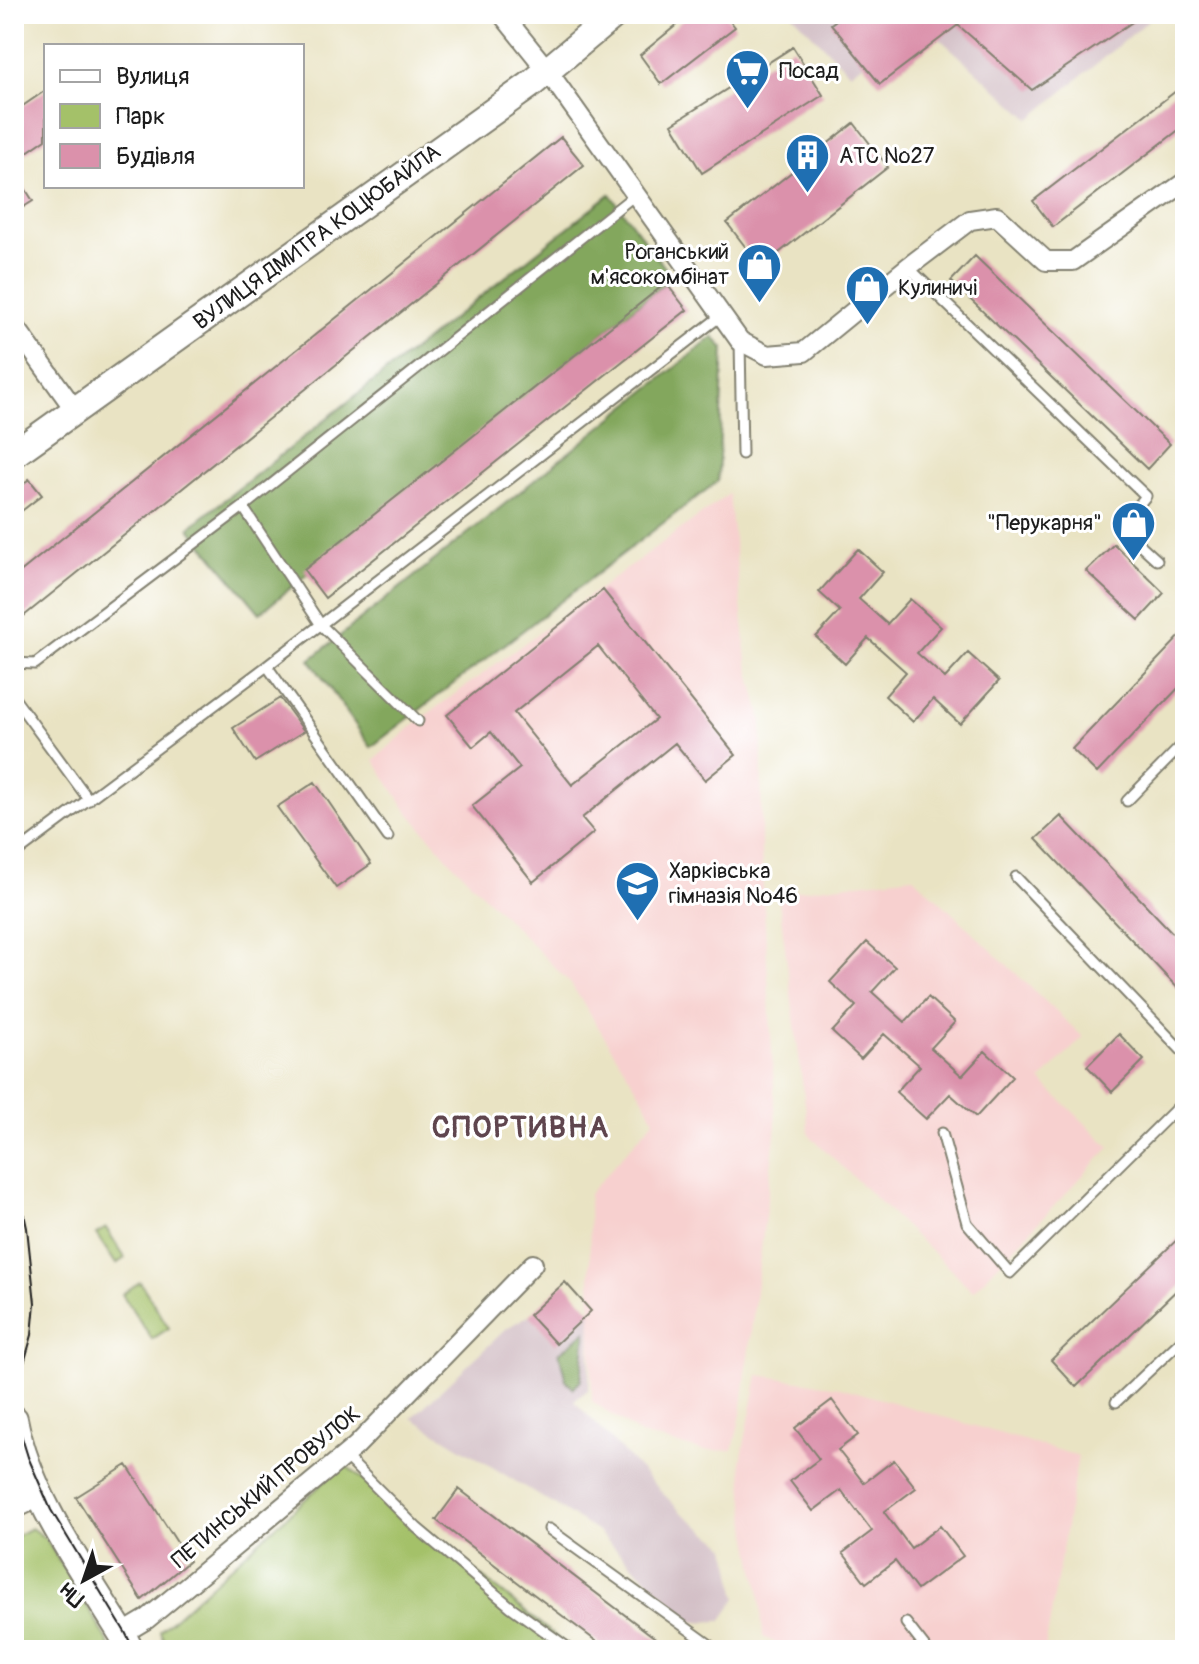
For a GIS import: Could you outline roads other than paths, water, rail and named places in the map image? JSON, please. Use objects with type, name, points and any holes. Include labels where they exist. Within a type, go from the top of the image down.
[{"type":"main road","name":"ВУЛИЦЯ ДМИТРА КОЦЮБАЙЛА","points":[[14,454],[530,85],[615,14]]},
{"type":"main road","points":[[14,1419],[18,1438],[48,1512],[126,1642]]},
{"type":"main road","points":[[14,1505],[39,1493]]},
{"type":"street","points":[[502,14],[547,70],[740,341],[767,355],[804,352],[970,220],[997,216],[1046,261],[1073,261],[1185,182]]},
{"type":"street","points":[[14,325],[75,410]]},
{"type":"street","name":"ПЕТИНСЬКИЙ ПРОВУЛОК","points":[[126,1642],[147,1619],[345,1456],[533,1264]]},
{"type":"lane","points":[[14,663],[35,664],[243,507],[636,194]]},
{"type":"lane","points":[[908,267],[1146,496],[1121,527],[1157,560]]},
{"type":"lane","points":[[14,855],[321,625],[722,315]]},
{"type":"lane","points":[[740,341],[742,454]]},
{"type":"lane","points":[[243,507],[321,625],[418,721]]},
{"type":"lane","points":[[267,666],[388,837]]},
{"type":"lane","points":[[14,698],[89,800]]},
{"type":"lane","points":[[1127,801],[1185,742]]},
{"type":"lane","points":[[1016,877],[1185,1054]]},
{"type":"lane","points":[[942,1133],[967,1223],[1010,1273],[1185,1100]]},
{"type":"lane","points":[[1116,1402],[1185,1337]]},
{"type":"lane","points":[[345,1456],[417,1528],[511,1607],[571,1650]]},
{"type":"lane","points":[[549,1529],[717,1650]]},
{"type":"lane","points":[[906,1623],[927,1650]]},
{"type":"tram line","points":[[14,1187],[20,1196],[27,1228],[35,1303],[32,1335],[18,1384],[19,1428],[51,1510],[134,1650]]},
{"type":"place","name":"Посад","points":[[748,110]]},
{"type":"place","name":"АТС №27","points":[[808,195]]},
{"type":"place","name":"Роганський м'ясокомбінат","points":[[760,304]]},
{"type":"place","name":"Кулиничі","points":[[867,327]]},
{"type":"place","name":"\"Перукарня\"","points":[[1133,562]]},
{"type":"place","name":"Харківська гімназія №46","points":[[638,923]]},
{"type":"district","name":"СПОРТИВНА","points":[[521,1127]]}]
